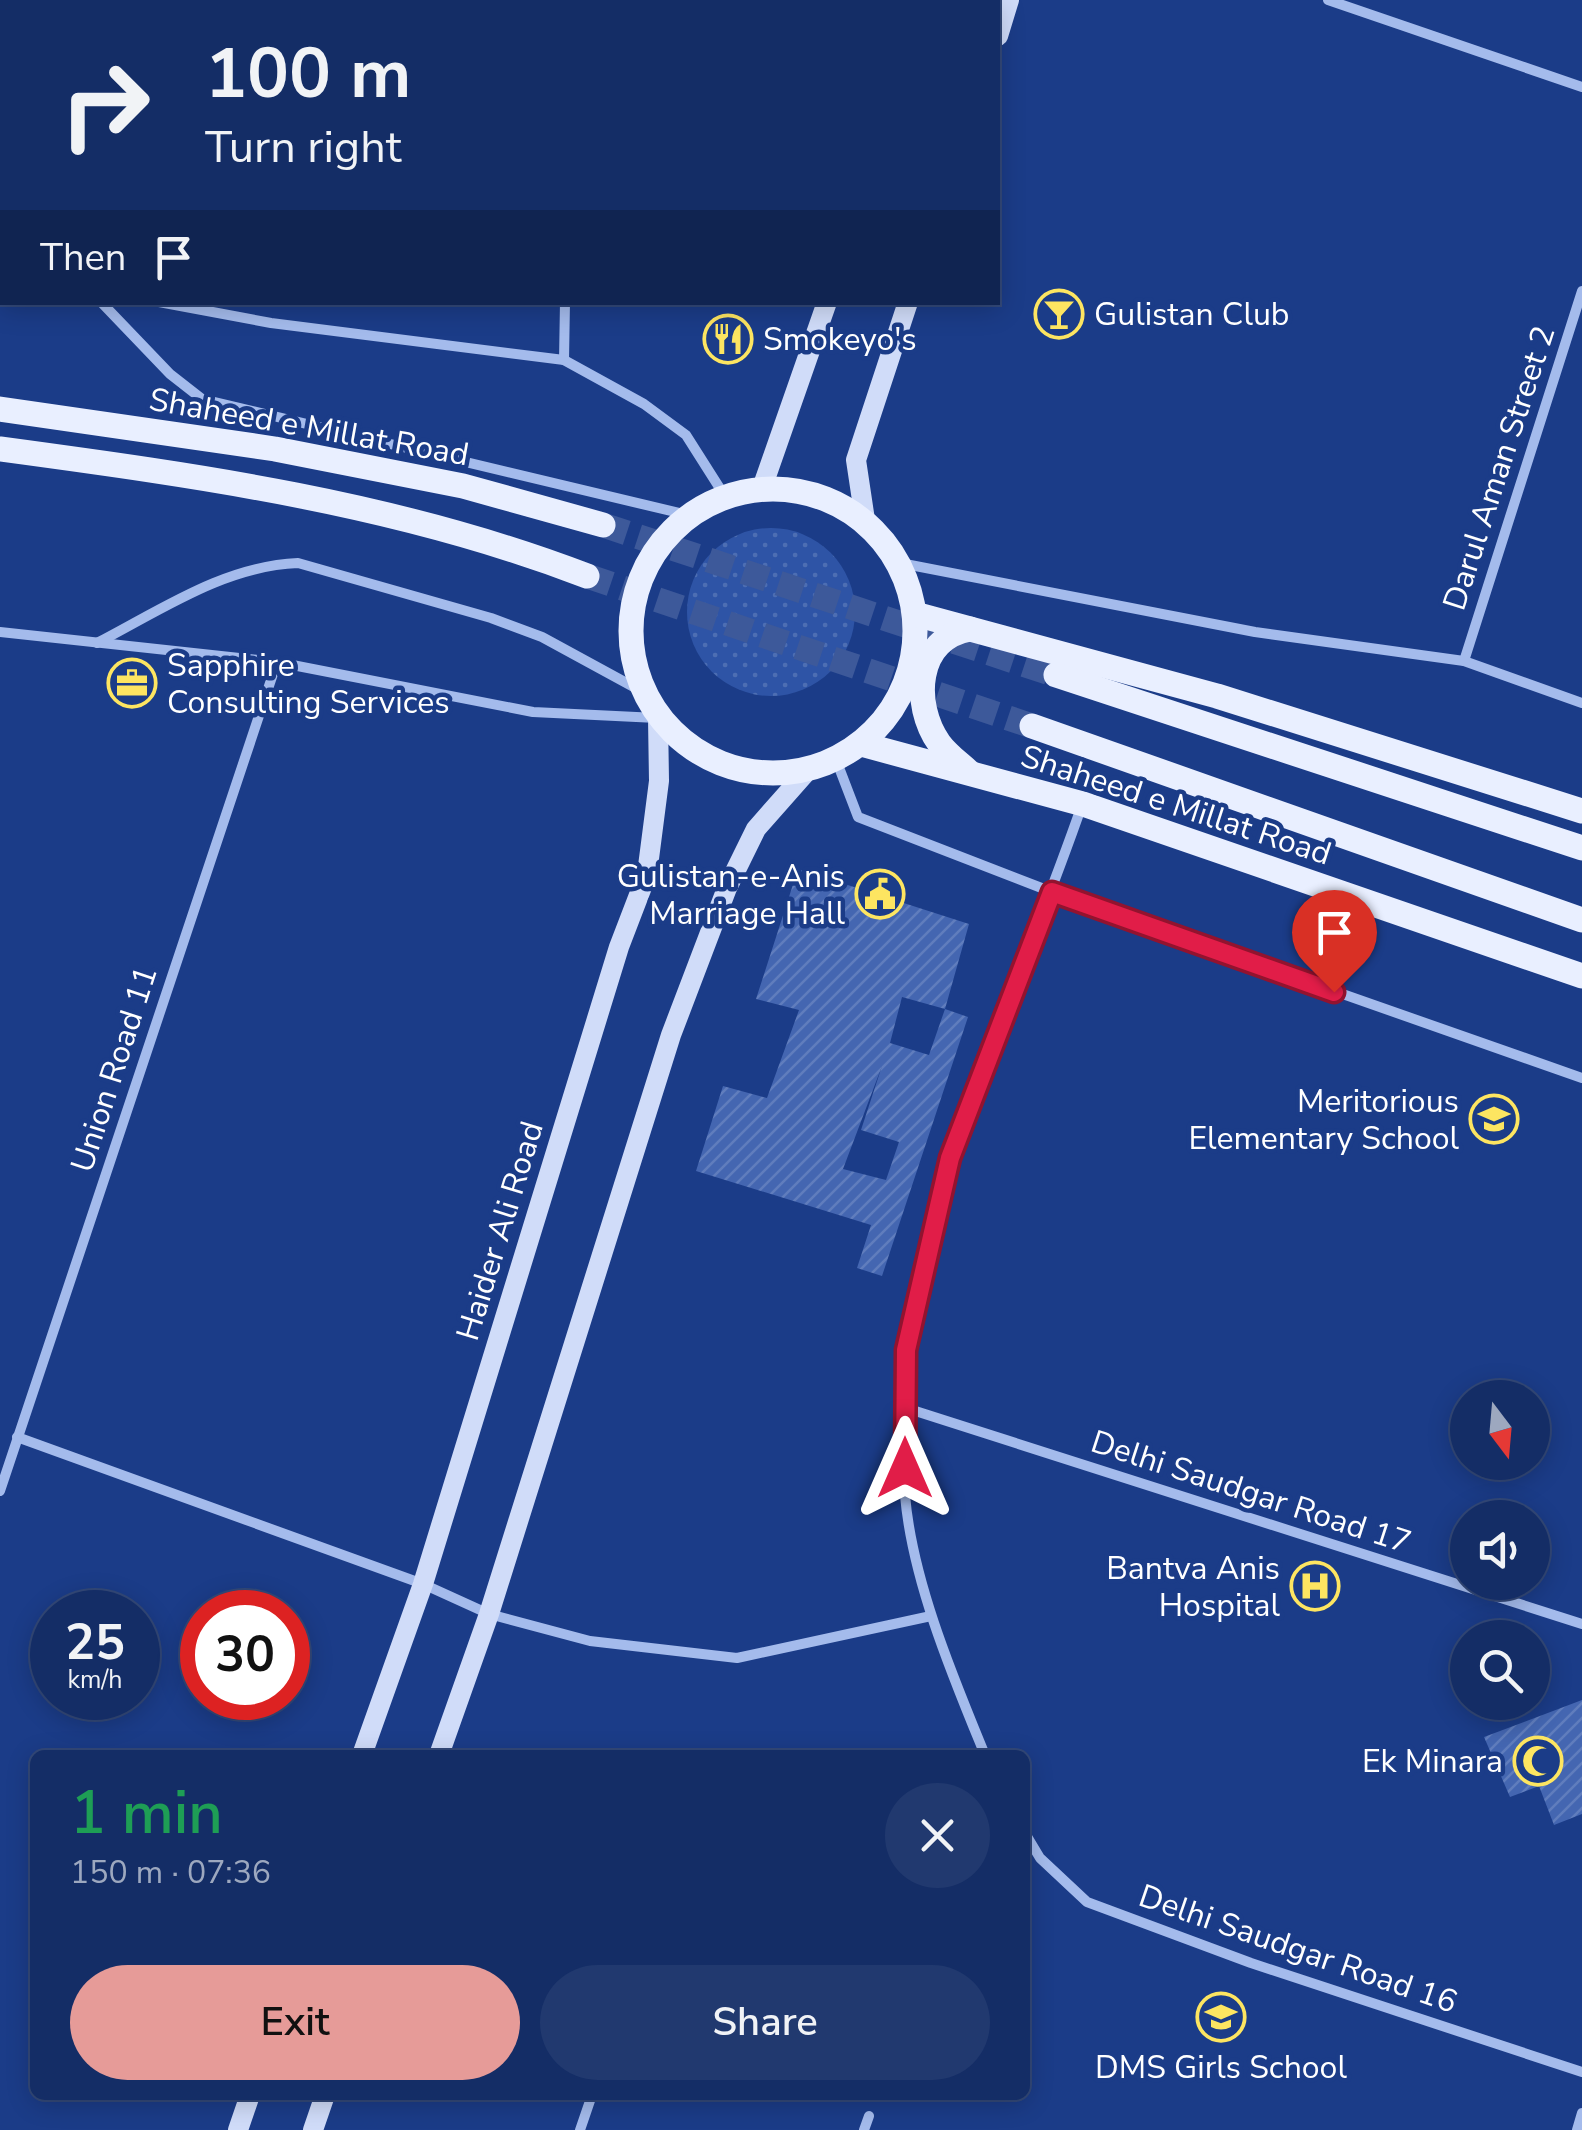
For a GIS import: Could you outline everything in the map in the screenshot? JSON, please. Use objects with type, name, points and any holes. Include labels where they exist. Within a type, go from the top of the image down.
[{"type":"main road","points":[[1000,30],[1010,0]]},
{"type":"main road","points":[[762,488],[826,305]]},
{"type":"main road","points":[[865,520],[856,460],[907,305]]},
{"type":"main road","name":"Shaheed e Millat Road","points":[[0,409],[275,449],[463,486],[603,525]]},
{"type":"main road","name":"Shaheed e Millat Road","points":[[0,449],[241,482],[412,518],[587,576]]},
{"type":"main road","points":[[762,488],[817,494],[865,520],[900,563],[915,614],[912,664],[894,709],[861,744],[809,769],[767,774],[726,766],[689,747],[658,718],[643,692],[630,654],[631,604],[648,558],[692,516],[726,498],[762,488]]},
{"type":"main road","points":[[915,614],[1217,696],[1582,811]]},
{"type":"main road","points":[[970,629],[956,632],[936,646],[923,670],[921,701],[941,746],[972,774]]},
{"type":"main road","points":[[1056,675],[1582,848]]},
{"type":"main road","name":"Haider Ali Road","points":[[364,1750],[423,1584],[619,947],[647,874],[660,781],[658,718]]},
{"type":"main road","name":"Shaheed e Millat Road","points":[[1032,726],[1582,920]]},
{"type":"main road","name":"Shaheed e Millat Road","points":[[861,744],[1082,804],[1582,976]]},
{"type":"main road","points":[[440,1750],[489,1614],[671,1035],[713,924],[756,829],[809,769]]},
{"type":"main road","points":[[238,2130],[248,2100]]},
{"type":"main road","points":[[314,2130],[323,2100]]},
{"type":"street","points":[[1328,0],[1582,87]]},
{"type":"street","name":"Darul Aman Street 2","points":[[1464,661],[1582,290]]},
{"type":"street","points":[[103,305],[170,374],[202,400],[692,516]]},
{"type":"street","points":[[175,305],[271,323],[564,360],[644,404],[686,435],[726,498]]},
{"type":"street","points":[[564,360],[565,305]]},
{"type":"street","points":[[94,645],[233,573],[266,564],[298,563],[508,624],[542,637],[643,692]]},
{"type":"street","points":[[900,563],[1255,632],[1464,661],[1582,703]]},
{"type":"street","points":[[0,632],[276,662],[533,712],[658,718]]},
{"type":"street","name":"Union Road 11","points":[[0,1491],[276,662]]},
{"type":"street","points":[[835,757],[858,818],[1052,892],[1582,1078]]},
{"type":"street","points":[[983,1750],[931,1616],[905,1497],[906,1350],[950,1158],[1082,804]]},
{"type":"street","name":"Delhi Saudgar Road 17","points":[[906,1408],[1582,1624]]},
{"type":"street","points":[[18,1438],[423,1584],[489,1614],[590,1640],[737,1658],[931,1616]]},
{"type":"street","name":"Delhi Saudgar Road 16","points":[[1030,1842],[1040,1858],[1086,1902],[1251,1963],[1582,2072]]},
{"type":"street","points":[[580,2130],[590,2100]]},
{"type":"street","points":[[1576,2130],[1582,2114]]},
{"type":"street","points":[[864,2130],[869,2116]]},
{"type":"shaded area","points":[[771,528],[803,534],[831,552],[849,580],[855,612],[849,644],[831,672],[803,690],[771,696],[739,690],[711,672],[693,644],[687,612],[693,580],[711,552],[739,534]]},
{"type":"building","points":[[798,869],[969,924],[945,1009],[968,1017],[882,1276],[857,1268],[871,1225],[696,1171],[723,1086],[767,1098],[799,1010],[756,999]],"holes":[[[902,997],[945,1009],[929,1055],[890,1043]],[[882,1066],[861,1130],[899,1142],[886,1180],[843,1169]]]},
{"type":"building","name":"Ek Minara","points":[[1582,1700],[1582,1814],[1554,1825],[1539,1786],[1510,1797],[1484,1737],[1529,1720],[1550,1720],[1550,1712]]},
{"type":"tunnel","points":[[603,525],[1056,675]]},
{"type":"tunnel","points":[[587,576],[1032,726]]},
{"type":"place","name":"Gulistan Club","points":[[1059,314]]},
{"type":"place","name":"Smokeyo's","points":[[728,339]]},
{"type":"place","name":"Sapphire Consulting Services","points":[[132,683]]},
{"type":"place","name":"Gulistan-e-Anis Marriage Hall","points":[[880,894]]},
{"type":"place","name":"Meritorious Elementary School","points":[[1494,1119]]},
{"type":"place","name":"Bantva Anis Hospital","points":[[1315,1586]]},
{"type":"place","name":"Ek Minara","points":[[1538,1761]]},
{"type":"place","name":"DMS Girls School","points":[[1221,2017]]},
{"type":"route","points":[[905,1468],[906,1350],[950,1158],[1052,892],[1334,992]]}]
